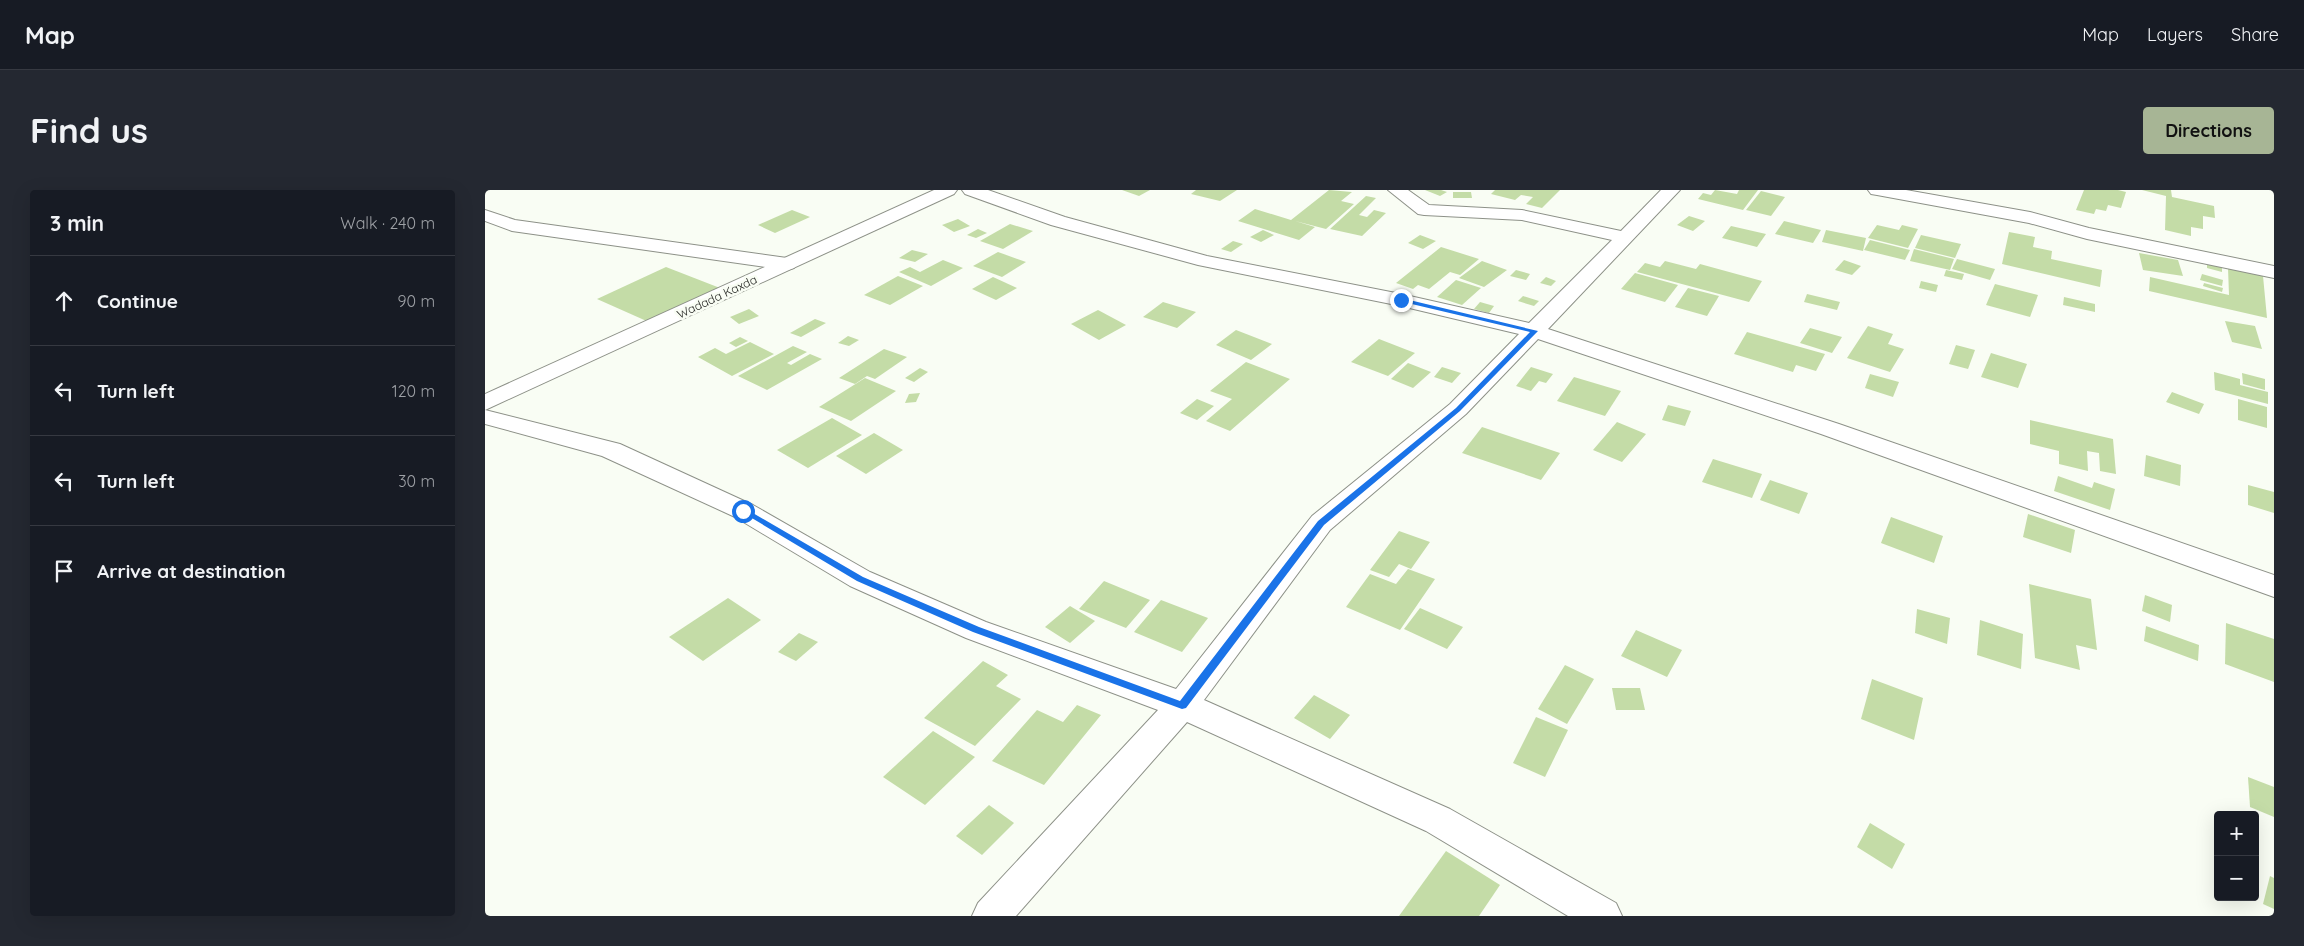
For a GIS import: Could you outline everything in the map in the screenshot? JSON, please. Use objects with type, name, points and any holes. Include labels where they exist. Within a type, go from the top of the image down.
[{"type":"street","name":"Wadada Kaxda","points":[[485,404],[949,190]]},
{"type":"street","points":[[971,190],[1059,221],[1205,261],[1401,300],[1534,331],[1858,439],[2274,586]]},
{"type":"street","points":[[1397,190],[1425,210],[1522,215],[1625,237]]},
{"type":"street","points":[[991,916],[1182,705],[1321,523],[1458,409],[1671,190]]},
{"type":"street","points":[[1877,190],[2030,218],[2274,272]]},
{"type":"street","points":[[485,215],[512,225],[715,252],[787,264]]},
{"type":"street","points":[[485,417],[611,450],[743,511],[860,579],[976,630],[1182,705],[1438,820],[1603,916]]},
{"type":"building","points":[[1122,190],[1150,190],[1139,196]]},
{"type":"building","points":[[1196,190],[1237,190],[1220,201],[1191,194]]},
{"type":"building","points":[[1329,190],[1352,192],[1341,201],[1354,204],[1326,229],[1295,221],[1315,227],[1299,240],[1238,221],[1255,209],[1291,220]]},
{"type":"building","points":[[1425,190],[1441,190],[1447,192],[1440,196]]},
{"type":"building","points":[[1495,190],[1560,190],[1542,208],[1526,204],[1533,197],[1521,195],[1515,200],[1491,194]]},
{"type":"building","points":[[1715,190],[1737,194],[1739,190],[1758,190],[1743,210],[1698,199],[1703,193],[1711,195]]},
{"type":"building","points":[[2084,190],[2118,190],[2126,192],[2121,208],[2108,205],[2106,211],[2096,209],[2094,214],[2076,210]]},
{"type":"building","points":[[2142,190],[2171,190],[2172,197],[2214,206],[2215,218],[2203,216],[2203,229],[2191,227],[2191,236],[2165,230],[2166,196]]},
{"type":"building","points":[[1761,191],[1785,197],[1771,216],[1746,210]]},
{"type":"building","points":[[1453,192],[1471,192],[1472,198],[1453,198]]},
{"type":"building","points":[[1366,196],[1376,198],[1359,215],[1367,217],[1374,210],[1386,213],[1362,236],[1330,229]]},
{"type":"building","points":[[792,210],[810,217],[775,233],[758,225]]},
{"type":"building","points":[[1689,216],[1705,221],[1693,231],[1677,225]]},
{"type":"building","points":[[958,219],[970,226],[954,232],[942,225]]},
{"type":"building","points":[[1784,221],[1821,230],[1813,243],[1775,234]]},
{"type":"building","points":[[1010,224],[1033,231],[1003,249],[980,241]]},
{"type":"building","points":[[1877,225],[1899,230],[1902,225],[1918,229],[1908,248],[1868,238]]},
{"type":"building","points":[[1731,226],[1766,234],[1757,247],[1722,238]]},
{"type":"building","points":[[978,229],[987,233],[976,238],[967,235]]},
{"type":"building","points":[[1263,230],[1274,235],[1261,242],[1250,237]]},
{"type":"building","points":[[1826,230],[1866,238],[1863,251],[1822,242]]},
{"type":"building","points":[[2009,232],[2035,237],[2033,247],[2052,251],[2051,259],[2102,270],[2100,287],[2002,264]]},
{"type":"building","points":[[1420,235],[1436,241],[1423,249],[1408,243]]},
{"type":"building","points":[[1921,235],[1961,244],[1955,258],[1915,248]]},
{"type":"building","points":[[1870,240],[1910,250],[1905,260],[1864,250]]},
{"type":"building","points":[[1233,241],[1243,244],[1231,252],[1221,249]]},
{"type":"building","points":[[1441,247],[1479,259],[1460,275],[1450,272],[1429,289],[1418,285],[1413,289],[1396,283]]},
{"type":"building","points":[[1914,249],[1954,259],[1950,270],[1910,261]]},
{"type":"building","points":[[912,250],[928,254],[915,262],[899,258]]},
{"type":"building","points":[[998,252],[1026,262],[1002,277],[973,266]]},
{"type":"building","points":[[2139,253],[2178,260],[2183,276],[2143,270]]},
{"type":"building","points":[[1957,259],[1995,269],[1990,280],[1952,269]]},
{"type":"building","points":[[943,260],[963,268],[931,286],[899,272],[910,267],[920,272]]},
{"type":"building","points":[[1844,260],[1861,266],[1852,275],[1835,270]]},
{"type":"building","points":[[1482,261],[1507,270],[1484,287],[1459,278]]},
{"type":"building","points":[[1665,261],[1696,269],[1700,264],[1762,281],[1749,302],[1637,272],[1645,263],[1660,267]]},
{"type":"building","points":[[2207,263],[2222,266],[2222,272],[2207,268]]},
{"type":"building","points":[[666,267],[720,288],[651,323],[597,299]]},
{"type":"building","points":[[2228,268],[2263,276],[2267,318],[2149,291],[2150,277],[2229,295]]},
{"type":"building","points":[[1516,270],[1530,274],[1526,280],[1510,276]]},
{"type":"building","points":[[1946,270],[1964,274],[1962,280],[1944,276]]},
{"type":"building","points":[[1635,273],[1678,285],[1665,302],[1621,289]]},
{"type":"building","points":[[2202,274],[2223,280],[2222,286],[2200,280]]},
{"type":"building","points":[[898,276],[923,286],[890,305],[864,295]]},
{"type":"building","points":[[993,277],[1017,288],[996,300],[972,289]]},
{"type":"building","points":[[1546,277],[1556,281],[1551,286],[1540,283]]},
{"type":"building","points":[[1456,280],[1481,288],[1462,305],[1437,297]]},
{"type":"building","points":[[1921,281],[1938,285],[1936,292],[1919,288]]},
{"type":"building","points":[[2204,283],[2223,288],[2222,292],[2203,286]]},
{"type":"building","points":[[1995,284],[2038,295],[2030,317],[1986,305]]},
{"type":"building","points":[[1688,288],[1719,296],[1707,316],[1675,307]]},
{"type":"building","points":[[1807,294],[1840,302],[1837,310],[1804,302]]},
{"type":"building","points":[[1523,296],[1539,301],[1534,306],[1518,301]]},
{"type":"building","points":[[2064,297],[2095,304],[2095,312],[2063,305]]},
{"type":"building","points":[[1163,302],[1196,312],[1177,328],[1143,317]]},
{"type":"building","points":[[1480,302],[1494,306],[1489,313],[1474,309]]},
{"type":"building","points":[[749,309],[759,316],[739,324],[730,317]]},
{"type":"building","points":[[1098,310],[1126,325],[1099,340],[1071,324]]},
{"type":"building","points":[[815,319],[826,323],[801,337],[790,333]]},
{"type":"building","points":[[2225,321],[2255,326],[2262,349],[2232,342]]},
{"type":"building","points":[[1868,326],[1893,334],[1888,344],[1904,349],[1890,372],[1847,358]]},
{"type":"building","points":[[1810,328],[1842,337],[1832,353],[1800,343]]},
{"type":"building","points":[[1236,330],[1272,344],[1251,360],[1216,345]]},
{"type":"building","points":[[1747,332],[1825,354],[1816,371],[1796,365],[1793,372],[1734,354]]},
{"type":"building","points":[[848,336],[859,340],[849,346],[838,343]]},
{"type":"building","points":[[740,337],[748,341],[736,347],[729,343]]},
{"type":"building","points":[[1379,339],[1415,353],[1388,376],[1351,362]]},
{"type":"building","points":[[750,342],[774,354],[732,376],[698,357],[715,348],[726,354]]},
{"type":"building","points":[[1956,345],[1975,350],[1968,369],[1949,364]]},
{"type":"building","points":[[793,346],[807,352],[787,363],[791,365],[810,354],[822,359],[767,390],[738,376]]},
{"type":"building","points":[[884,349],[907,357],[875,379],[867,376],[855,384],[839,378]]},
{"type":"building","points":[[1991,353],[2027,364],[2018,388],[1981,377]]},
{"type":"building","points":[[1246,362],[1290,379],[1230,431],[1206,421],[1232,399],[1210,391]]},
{"type":"building","points":[[1408,363],[1431,372],[1413,388],[1391,379]]},
{"type":"building","points":[[1442,367],[1461,373],[1452,383],[1434,377]]},
{"type":"building","points":[[1531,367],[1553,374],[1546,383],[1539,381],[1531,391],[1516,386]]},
{"type":"building","points":[[920,368],[928,372],[914,382],[905,378]]},
{"type":"building","points":[[2214,372],[2240,379],[2240,385],[2268,392],[2268,404],[2215,390]]},
{"type":"building","points":[[2242,373],[2265,379],[2265,390],[2243,384]]},
{"type":"building","points":[[1870,374],[1899,382],[1893,397],[1865,388]]},
{"type":"building","points":[[1574,377],[1621,391],[1605,416],[1557,401]]},
{"type":"building","points":[[865,378],[896,391],[851,421],[819,407]]},
{"type":"building","points":[[2172,392],[2204,404],[2199,414],[2166,402]]},
{"type":"building","points":[[920,393],[916,402],[905,403],[909,394]]},
{"type":"building","points":[[1197,399],[1214,406],[1197,420],[1180,413]]},
{"type":"building","points":[[2238,399],[2267,407],[2267,428],[2238,420]]},
{"type":"building","points":[[1668,405],[1691,411],[1685,426],[1662,420]]},
{"type":"building","points":[[832,418],[862,435],[808,468],[777,450]]},
{"type":"building","points":[[2030,420],[2113,439],[2116,474],[2100,471],[2099,453],[2087,451],[2088,471],[2059,464],[2059,451],[2030,444]]},
{"type":"building","points":[[1617,422],[1646,434],[1622,462],[1593,450]]},
{"type":"building","points":[[1482,427],[1560,453],[1541,480],[1462,453]]},
{"type":"building","points":[[874,433],[903,450],[866,474],[836,456]]},
{"type":"building","points":[[2146,455],[2181,465],[2180,486],[2144,476]]},
{"type":"building","points":[[1713,459],[1762,474],[1752,498],[1702,482]]},
{"type":"building","points":[[2058,476],[2092,488],[2094,482],[2115,489],[2110,510],[2054,491]]},
{"type":"building","points":[[1770,480],[1808,493],[1799,514],[1760,500]]},
{"type":"building","points":[[2248,485],[2274,492],[2274,513],[2248,505]]},
{"type":"building","points":[[2028,514],[2075,530],[2071,553],[2023,537]]},
{"type":"building","points":[[1891,517],[1943,536],[1934,563],[1881,543]]},
{"type":"building","points":[[1399,531],[1430,542],[1411,569],[1399,564],[1389,577],[1370,570]]},
{"type":"building","points":[[1408,569],[1435,579],[1400,630],[1346,607],[1370,574],[1396,584]]},
{"type":"building","points":[[1104,581],[1150,600],[1126,628],[1079,609]]},
{"type":"building","points":[[2029,584],[2091,599],[2097,650],[2076,645],[2080,670],[2035,658]]},
{"type":"building","points":[[2145,595],[2172,605],[2170,622],[2142,611]]},
{"type":"building","points":[[728,598],[761,620],[703,661],[669,637]]},
{"type":"building","points":[[1161,600],[1208,618],[1182,652],[1134,632]]},
{"type":"building","points":[[1070,606],[1095,621],[1070,643],[1045,627]]},
{"type":"building","points":[[1420,608],[1463,627],[1447,649],[1404,629]]},
{"type":"building","points":[[1917,609],[1950,618],[1947,644],[1915,633]]},
{"type":"building","points":[[1980,620],[2023,634],[2021,669],[1977,655]]},
{"type":"building","points":[[2226,623],[2274,639],[2274,682],[2225,664]]},
{"type":"building","points":[[2146,626],[2199,645],[2198,661],[2144,641]]},
{"type":"building","points":[[1636,630],[1682,650],[1667,677],[1621,656]]},
{"type":"building","points":[[799,633],[818,642],[796,661],[778,652]]},
{"type":"building","points":[[983,661],[1008,675],[996,686],[1021,699],[975,746],[924,718]]},
{"type":"building","points":[[1565,665],[1594,679],[1567,724],[1538,709]]},
{"type":"building","points":[[1872,679],[1923,698],[1914,740],[1861,719]]},
{"type":"building","points":[[1612,688],[1640,688],[1645,710],[1616,710]]},
{"type":"building","points":[[1314,695],[1350,715],[1330,739],[1294,718]]},
{"type":"building","points":[[1077,705],[1101,715],[1044,785],[992,761],[1037,710],[1063,722]]},
{"type":"building","points":[[1536,717],[1568,730],[1545,777],[1513,763]]},
{"type":"building","points":[[933,731],[975,757],[925,805],[883,777]]},
{"type":"building","points":[[2248,777],[2274,787],[2274,817],[2250,807]]},
{"type":"building","points":[[989,805],[1014,823],[982,855],[956,836]]},
{"type":"building","points":[[1870,823],[1905,844],[1892,869],[1857,847]]},
{"type":"building","points":[[1446,851],[1500,885],[1479,916],[1399,916]]},
{"type":"building","points":[[2270,876],[2274,878],[2274,909],[2263,904]]},
{"type":"route","points":[[743,511],[860,579],[976,630],[1182,705],[1321,523],[1458,409],[1534,331],[1401,300]]}]
